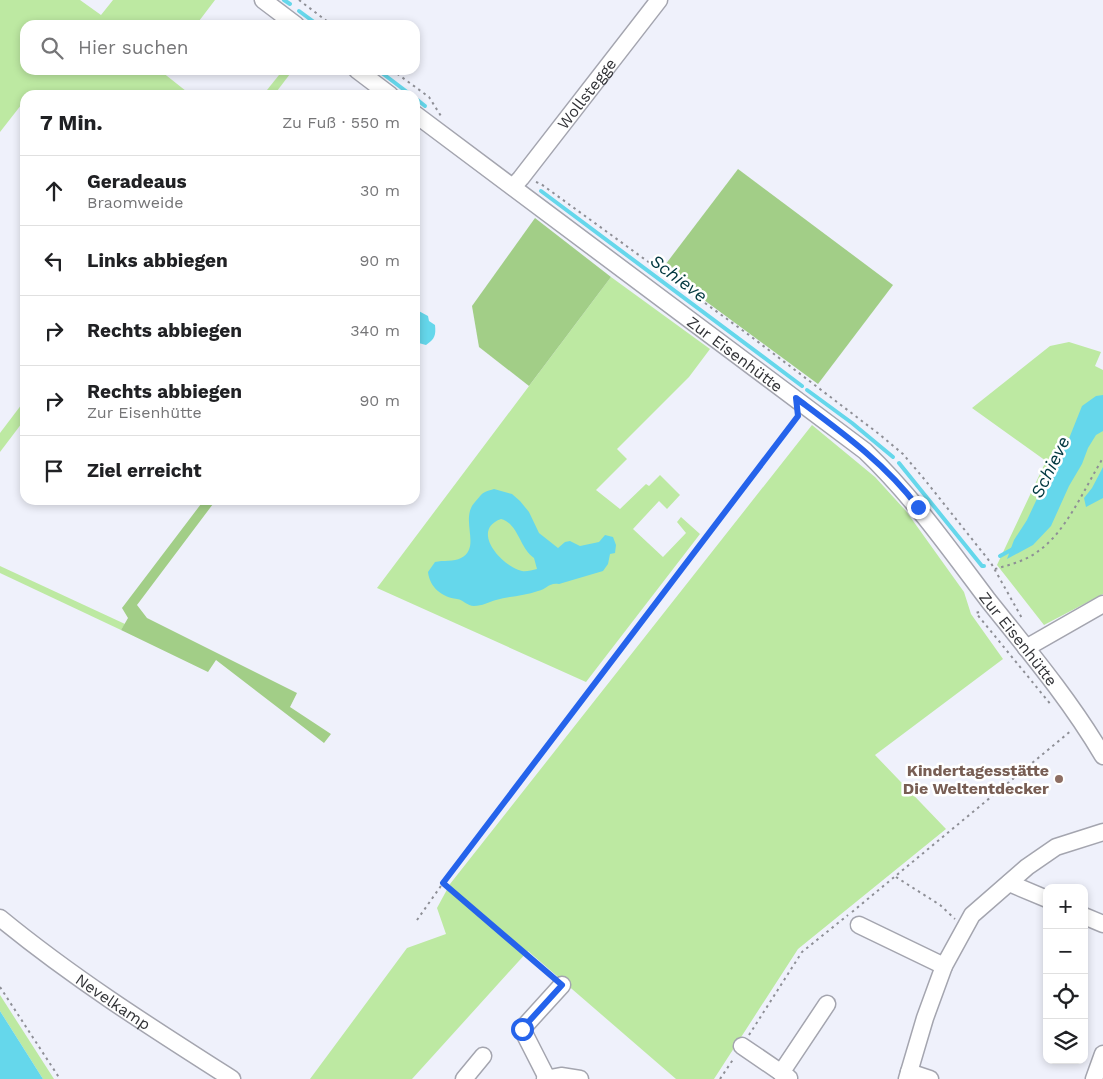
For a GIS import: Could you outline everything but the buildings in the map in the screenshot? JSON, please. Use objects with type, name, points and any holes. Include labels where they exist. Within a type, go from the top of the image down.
[{"type":"street","points":[[263,0],[289,20]]},
{"type":"street","name":"Wollstegge","points":[[517,182],[659,0]]},
{"type":"street","points":[[364,75],[383,90]]},
{"type":"street","name":"Zur Eisenhütte","points":[[420,117],[517,182],[865,451],[892,477],[917,506],[1069,702],[1102,750]]},
{"type":"street","points":[[1026,648],[1103,604]]},
{"type":"street","points":[[930,1079],[908,1076],[925,1018],[944,966],[976,910],[1027,867],[1056,847],[1103,832]]},
{"type":"street","points":[[1009,883],[1043,897]]},
{"type":"street","name":"Nevelkamp","points":[[0,918],[34,946],[116,1005],[232,1079]]},
{"type":"street","points":[[1088,918],[1103,924]]},
{"type":"street","points":[[859,925],[944,966]]},
{"type":"street","points":[[562,985],[522,1029],[546,1078],[561,1076],[580,1079]]},
{"type":"street","points":[[742,1046],[786,1076],[827,1004]]},
{"type":"street","points":[[1094,1079],[1103,1054]]},
{"type":"street","points":[[464,1079],[483,1056]]},
{"type":"path","points":[[299,0],[325,20]]},
{"type":"path","points":[[399,75],[419,90]]},
{"type":"path","points":[[420,91],[428,97],[443,118]]},
{"type":"path","points":[[517,182],[541,184],[749,335],[903,454],[926,480],[995,569],[1006,592],[976,613],[1055,709]]},
{"type":"path","points":[[417,920],[443,883],[798,416],[796,398]]},
{"type":"path","points":[[995,569],[1023,560],[1037,552],[1056,536],[1103,458]]},
{"type":"path","points":[[720,1079],[802,952],[1073,730],[1067,724]]},
{"type":"path","points":[[896,876],[940,905],[964,928]]},
{"type":"path","points":[[443,883],[562,985]]},
{"type":"path","points":[[0,987],[60,1079]]},
{"type":"green space","points":[[0,0],[80,0],[101,15],[113,0],[215,0],[200,20],[20,20],[20,75],[166,75],[185,90],[20,90],[20,106],[0,132]]},
{"type":"green space","points":[[279,75],[289,75],[278,90],[267,90]]},
{"type":"green space","points":[[738,169],[893,285],[818,384],[662,269]]},
{"type":"green space","points":[[535,218],[611,277],[529,386],[479,347],[472,306]]},
{"type":"green space","points":[[611,277],[710,349],[689,377],[617,449],[627,459],[596,490],[620,509],[646,484],[649,486],[660,475],[680,495],[667,509],[659,501],[633,529],[663,557],[686,533],[677,522],[681,517],[700,534],[586,682],[377,588]]},
{"type":"green space","points":[[1069,342],[1101,352],[1095,366],[1103,370],[1103,594],[1044,625],[997,565],[1046,461],[972,408],[1050,346]]},
{"type":"green space","points":[[20,407],[20,426],[0,452],[0,433]]},
{"type":"green space","points":[[812,425],[875,477],[906,511],[964,592],[971,614],[1003,659],[875,755],[946,829],[798,949],[714,1079],[676,1079],[528,951],[412,1079],[310,1079],[407,948],[446,934],[437,908],[450,884]]},
{"type":"green space","points":[[200,505],[212,505],[137,605],[147,618],[297,693],[290,707],[331,734],[324,743],[216,660],[208,672],[121,630],[128,618],[122,608]]},
{"type":"green space","points":[[0,566],[125,624],[121,630],[0,573]]},
{"type":"green space","points":[[0,995],[54,1079],[43,1079],[0,1011]]},
{"type":"water","points":[[420,312],[428,316],[429,321],[435,325],[434,336],[426,345],[420,343]]},
{"type":"water","points":[[1103,395],[1103,431],[1096,435],[1088,448],[1051,526],[1033,545],[1007,559],[1014,540],[1027,520],[1051,469],[1068,441],[1082,406],[1096,396]]},
{"type":"water","points":[[1103,467],[1103,498],[1086,507],[1084,498],[1092,488]]},
{"type":"water","points":[[494,489],[512,494],[520,501],[529,512],[539,533],[558,548],[565,542],[570,541],[580,546],[599,542],[605,535],[613,537],[616,545],[615,553],[610,554],[608,564],[603,571],[559,584],[553,584],[533,593],[501,599],[483,605],[469,605],[442,594],[431,583],[428,572],[435,562],[458,559],[467,553],[470,547],[469,516],[471,509],[485,492]],"holes":[[[501,519],[507,521],[525,549],[534,558],[537,569],[524,571],[514,568],[498,555],[492,547],[488,539],[488,531],[492,524]]]},
{"type":"water","points":[[0,1011],[43,1079],[0,1079]]},
{"type":"waterway","name":"Schieve","points":[[284,0],[290,4]]},
{"type":"waterway","name":"Schieve","points":[[299,11],[311,20]]},
{"type":"waterway","name":"Schieve","points":[[385,75],[404,90]]},
{"type":"waterway","name":"Schieve","points":[[420,102],[425,106]]},
{"type":"waterway","name":"Schieve","points":[[541,191],[802,386]]},
{"type":"waterway","name":"Schieve","points":[[807,390],[852,423],[893,457]]},
{"type":"waterway","name":"Schieve","points":[[899,463],[982,566],[984,566]]},
{"type":"waterway","name":"Schieve","points":[[1000,556],[1013,549]]},
{"type":"place","name":"Kindertagesstätte Die Weltentdecker","points":[[1059,779]]},
{"type":"route","points":[[522,1029],[562,985],[443,883],[798,416],[796,398],[865,451],[886,471],[918,507]]}]
